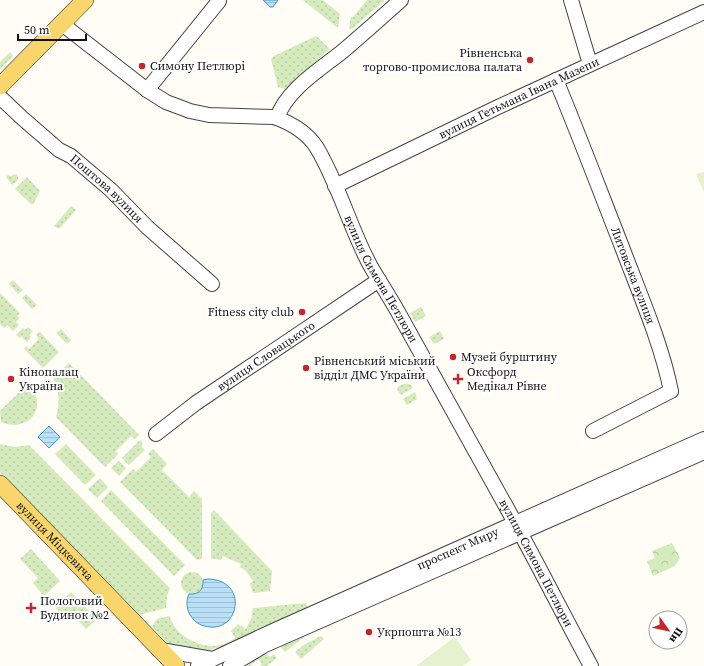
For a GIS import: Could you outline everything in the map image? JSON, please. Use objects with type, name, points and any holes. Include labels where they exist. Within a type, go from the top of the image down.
[{"type":"main road","points":[[0,86],[85,0]]},
{"type":"main road","name":"вулиця Міцкевича","points":[[0,484],[176,666]]},
{"type":"street","points":[[277,118],[280,108],[304,82],[344,50],[401,0]]},
{"type":"street","points":[[571,0],[590,64]]},
{"type":"street","points":[[147,90],[219,1]]},
{"type":"street","name":"вулиця Гетьмана Івана Мазепи","points":[[335,186],[498,106],[704,12]]},
{"type":"street","name":"вулиця Симона Петлюри","points":[[62,24],[147,90],[166,102],[190,111],[209,115],[277,118],[300,129],[308,136],[317,148],[335,186],[352,228],[379,280],[402,319],[591,666]]},
{"type":"street","name":"Литовська вулиця","points":[[556,80],[649,317],[668,374],[671,392],[593,430]]},
{"type":"street","name":"Поштова вулиця","points":[[0,96],[21,117],[59,150],[71,156],[111,190],[147,227],[212,284]]},
{"type":"street","name":"вулиця Словацького","points":[[156,434],[196,403],[379,280]]},
{"type":"street","name":"проспект Миру","points":[[230,666],[265,645],[517,529],[704,440]]},
{"type":"street","name":"проспект Миру","points":[[198,666],[517,529],[704,452]]},
{"type":"street","name":"проспект Миру","points":[[242,666],[265,645]]},
{"type":"street","points":[[161,650],[212,659]]},
{"type":"green space","points":[[303,0],[323,0],[340,14],[338,27],[335,26]]},
{"type":"green space","points":[[367,0],[385,0],[352,29],[349,29],[351,17],[353,17]]},
{"type":"green space","points":[[316,36],[330,49],[285,89],[278,87],[271,59],[274,56]]},
{"type":"green space","points":[[10,52],[13,56],[0,69],[0,62]]},
{"type":"green space","points":[[704,172],[704,193],[696,174]]},
{"type":"green space","points":[[16,174],[18,180],[12,185],[6,177],[8,175],[11,176]]},
{"type":"green space","points":[[27,177],[40,191],[32,205],[15,189]]},
{"type":"green space","points":[[71,206],[76,210],[60,228],[54,226]]},
{"type":"green space","points":[[13,280],[23,290],[18,294],[9,284]]},
{"type":"green space","points":[[0,293],[20,313],[17,316],[20,318],[16,322],[19,325],[13,331],[7,325],[4,328],[0,324]]},
{"type":"green space","points":[[26,294],[37,305],[32,309],[22,298]]},
{"type":"green space","points":[[421,307],[426,316],[415,322],[410,313]]},
{"type":"green space","points":[[28,327],[33,331],[29,335],[31,337],[27,342],[21,336],[20,338],[16,335],[23,328],[25,330]]},
{"type":"green space","points":[[61,329],[71,340],[67,344],[56,333]]},
{"type":"green space","points":[[440,331],[444,339],[434,344],[429,337]]},
{"type":"green space","points":[[40,332],[59,352],[43,368],[24,349],[26,346],[29,349],[39,339],[36,335]]},
{"type":"green space","points":[[69,363],[139,435],[135,439],[131,436],[116,451],[118,454],[105,467],[56,417],[59,397],[53,378]]},
{"type":"green space","points":[[28,384],[34,392],[37,401],[37,409],[33,416],[28,421],[20,424],[11,425],[1,422],[0,411]]},
{"type":"green space","points":[[403,384],[410,384],[413,388],[401,395],[397,389]]},
{"type":"green space","points":[[415,392],[417,399],[407,405],[403,399]]},
{"type":"green space","points":[[140,440],[143,443],[141,446],[145,450],[129,465],[122,458]]},
{"type":"green space","points":[[0,444],[15,447],[29,445],[170,588],[167,596],[166,608],[139,615],[0,472]]},
{"type":"green space","points":[[66,444],[96,475],[85,485],[55,454]]},
{"type":"green space","points":[[153,449],[167,464],[162,470],[189,497],[194,491],[202,499],[202,559],[197,560],[120,482],[133,469],[136,472],[151,457],[148,454]]},
{"type":"green space","points":[[119,461],[126,468],[119,476],[111,468]]},
{"type":"green space","points":[[100,478],[108,487],[97,498],[88,489]]},
{"type":"green space","points":[[111,490],[185,565],[174,576],[101,501]]},
{"type":"green space","points":[[214,510],[272,571],[270,591],[253,593],[250,583],[253,581],[246,571],[240,567],[241,564],[223,556],[221,560],[211,558],[211,513]]},
{"type":"green space","points":[[672,543],[680,558],[675,566],[653,576],[647,561],[655,558],[652,551]]},
{"type":"green space","points":[[31,549],[60,581],[44,596],[33,583],[38,578],[20,559]]},
{"type":"green space","points":[[192,572],[200,575],[203,583],[200,591],[192,594],[184,591],[181,583],[184,575]]},
{"type":"green space","points":[[71,592],[97,619],[86,629],[71,613],[65,618],[55,607]]},
{"type":"green space","points":[[306,603],[308,608],[223,646],[202,652],[171,646],[152,627],[157,619],[169,616],[174,626],[184,636],[195,642],[208,646],[214,646],[226,643],[235,638],[231,631],[238,624],[246,629],[251,619],[253,608]]},
{"type":"green space","points":[[336,619],[338,622],[304,637],[285,652],[280,646],[274,646],[266,653],[270,657],[274,654],[277,658],[267,666],[260,666],[262,664],[258,659],[248,666],[266,650],[277,644]]},
{"type":"green space","points":[[321,636],[324,639],[301,659],[295,652],[305,644]]},
{"type":"green space","points":[[455,637],[471,660],[463,666],[416,666]]},
{"type":"water","points":[[263,0],[278,0],[273,7],[270,7]]},
{"type":"water","points":[[49,426],[60,437],[49,448],[38,437]]},
{"type":"water","points":[[208,579],[221,581],[229,587],[234,595],[235,604],[233,613],[228,621],[220,626],[210,627],[199,624],[192,617],[187,608],[189,594],[198,593],[202,587],[203,580]]},
{"type":"place","name":"Рівненська торгово-промислова палата","points":[[530,60]]},
{"type":"place","name":"Симону Петлюрі","points":[[142,66]]},
{"type":"place","name":"Fitness city club","points":[[302,312]]},
{"type":"place","name":"Музей бурштину","points":[[453,357]]},
{"type":"place","name":"Рівненський міський відділ ДМС України","points":[[306,368]]},
{"type":"place","name":"Кінопалац Україна","points":[[11,379]]},
{"type":"place","name":"Оксфорд Медікал Рівне","points":[[458,379]]},
{"type":"place","name":"Пологовий Будинок №2","points":[[31,608]]},
{"type":"place","name":"Укрпошта №13","points":[[369,632]]}]
